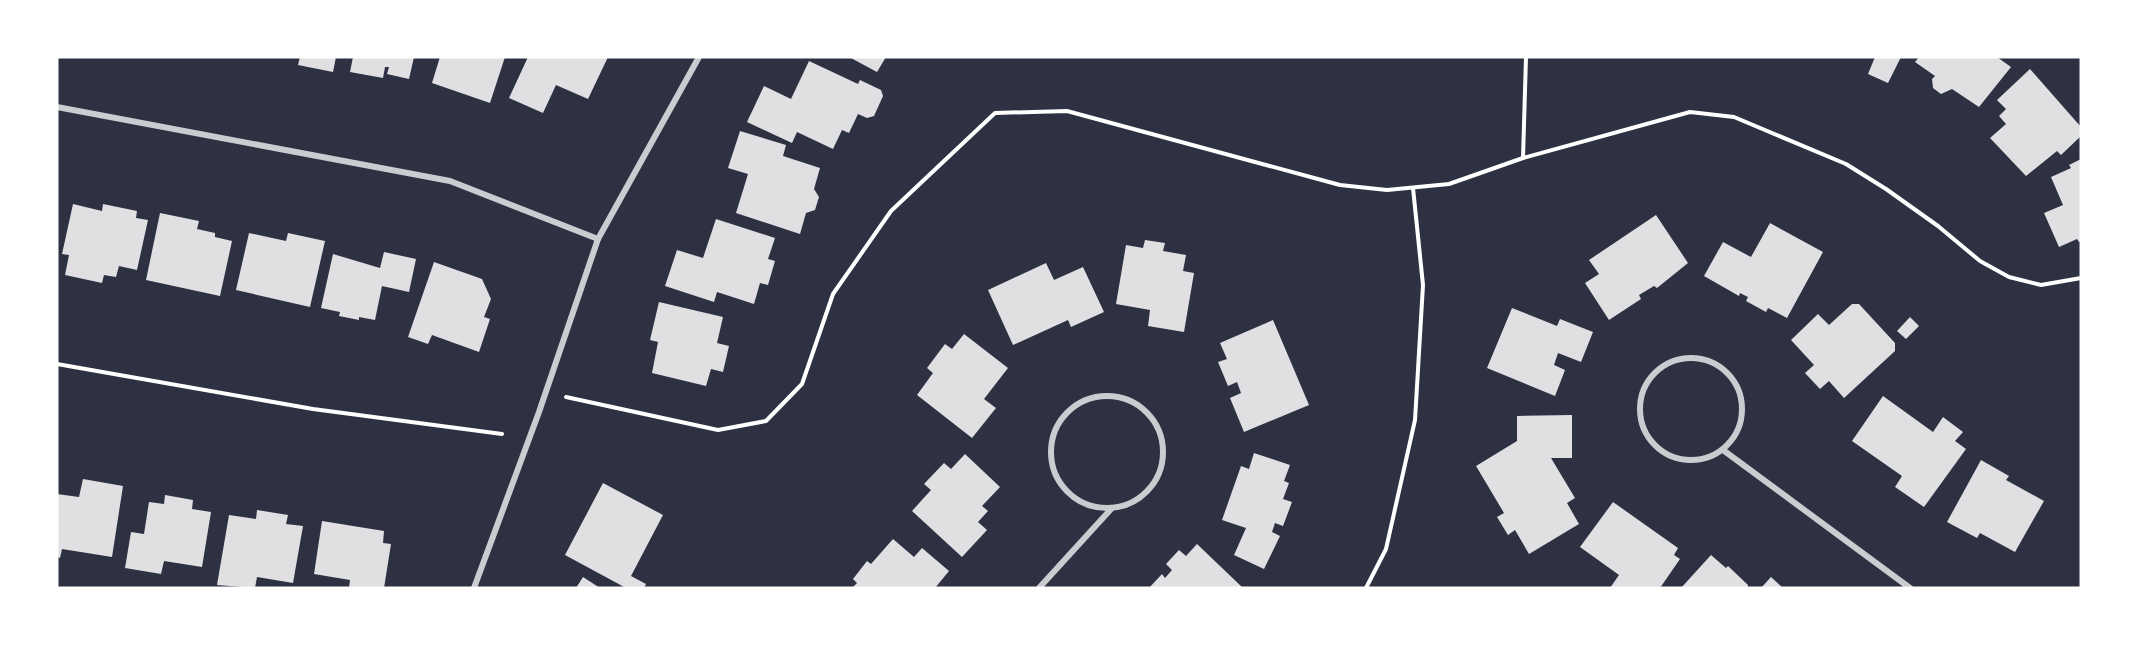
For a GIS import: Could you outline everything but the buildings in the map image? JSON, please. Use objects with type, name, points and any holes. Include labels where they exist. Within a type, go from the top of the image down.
[{"type":"street","points":[[474,588],[539,412],[598,238],[699,57]]},
{"type":"street","points":[[57,107],[450,181],[598,238]]},
{"type":"street","points":[[1695,357],[1712,362],[1730,375],[1739,390],[1742,417],[1735,436],[1723,450],[1702,460],[1678,459],[1661,452],[1646,435],[1640,418],[1641,393],[1655,371],[1679,359],[1695,357]]},
{"type":"street","points":[[1039,588],[1112,508],[1124,506],[1141,497],[1159,476],[1164,456],[1161,433],[1146,410],[1123,397],[1100,395],[1074,405],[1060,420],[1052,438],[1050,453],[1054,472],[1065,489],[1092,507],[1112,508]]},
{"type":"street","points":[[1723,450],[1910,588]]},
{"type":"path","points":[[1523,158],[1526,57]]},
{"type":"path","points":[[566,397],[718,430],[766,420],[802,384],[833,294],[891,211],[995,113],[1066,111],[1340,185],[1387,190],[1449,184],[1523,158],[1690,112],[1734,117],[1845,164],[1886,189],[1938,226],[1980,261],[2009,277],[2041,285],[2081,279]]},
{"type":"path","points":[[1366,588],[1386,549],[1415,420],[1423,285],[1413,188]]},
{"type":"path","points":[[57,364],[313,409],[502,434]]}]
